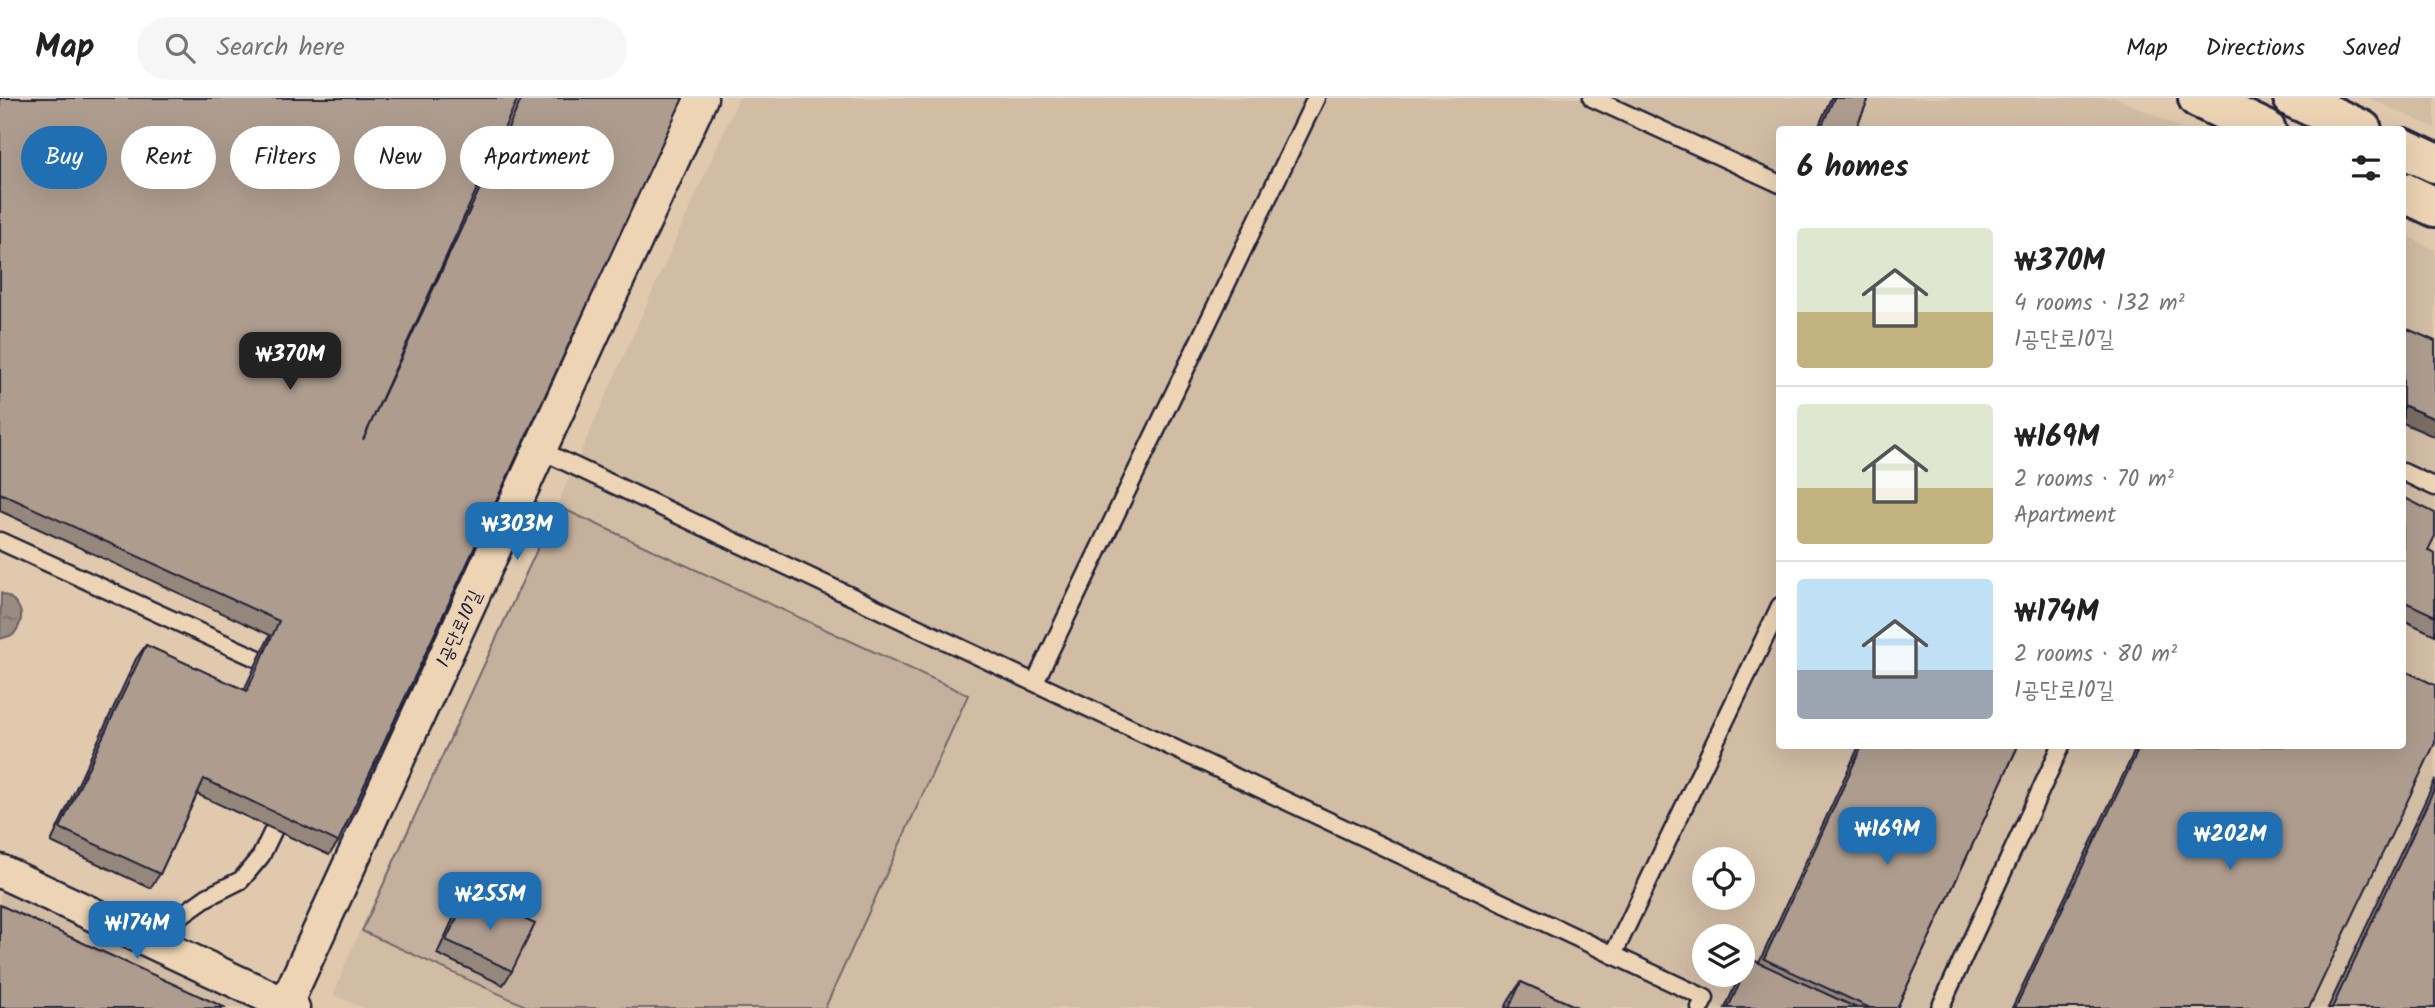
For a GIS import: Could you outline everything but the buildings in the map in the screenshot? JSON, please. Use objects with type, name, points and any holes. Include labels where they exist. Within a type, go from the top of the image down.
[{"type":"main road","points":[[2198,98],[2258,126]]},
{"type":"main road","points":[[2293,98],[2353,126]]},
{"type":"main road","points":[[2406,149],[2435,163]]},
{"type":"main road","points":[[2406,193],[2435,207]]},
{"type":"street","name":"1공단로10길","points":[[0,871],[149,938],[288,1007],[701,98]]},
{"type":"lane","points":[[1035,682],[1316,98]]},
{"type":"lane","points":[[1592,98],[1776,182]]},
{"type":"lane","points":[[540,450],[1705,998],[1700,1008]]},
{"type":"lane","points":[[2406,473],[2435,487]]},
{"type":"lane","points":[[0,541],[288,673]]},
{"type":"lane","points":[[1613,955],[1776,614]]},
{"type":"lane","points":[[1940,1008],[2060,749]]},
{"type":"lane","points":[[149,938],[207,897],[242,880],[261,856],[291,794]]},
{"type":"shaded area","points":[[739,98],[2117,98],[2177,126],[1776,126],[1776,749],[2406,749],[2406,236],[2435,250],[2435,1008],[363,1008],[334,995],[348,957],[566,485]]},
{"type":"shaded area","points":[[2369,98],[2435,98],[2435,128]]},
{"type":"shaded area","points":[[557,506],[968,695],[825,1008],[530,1008],[362,931]]},
{"type":"shaded area","points":[[0,871],[293,1008],[0,1008]]},
{"type":"water","points":[[1,593],[18,605],[21,616],[13,635],[0,639]]}]
